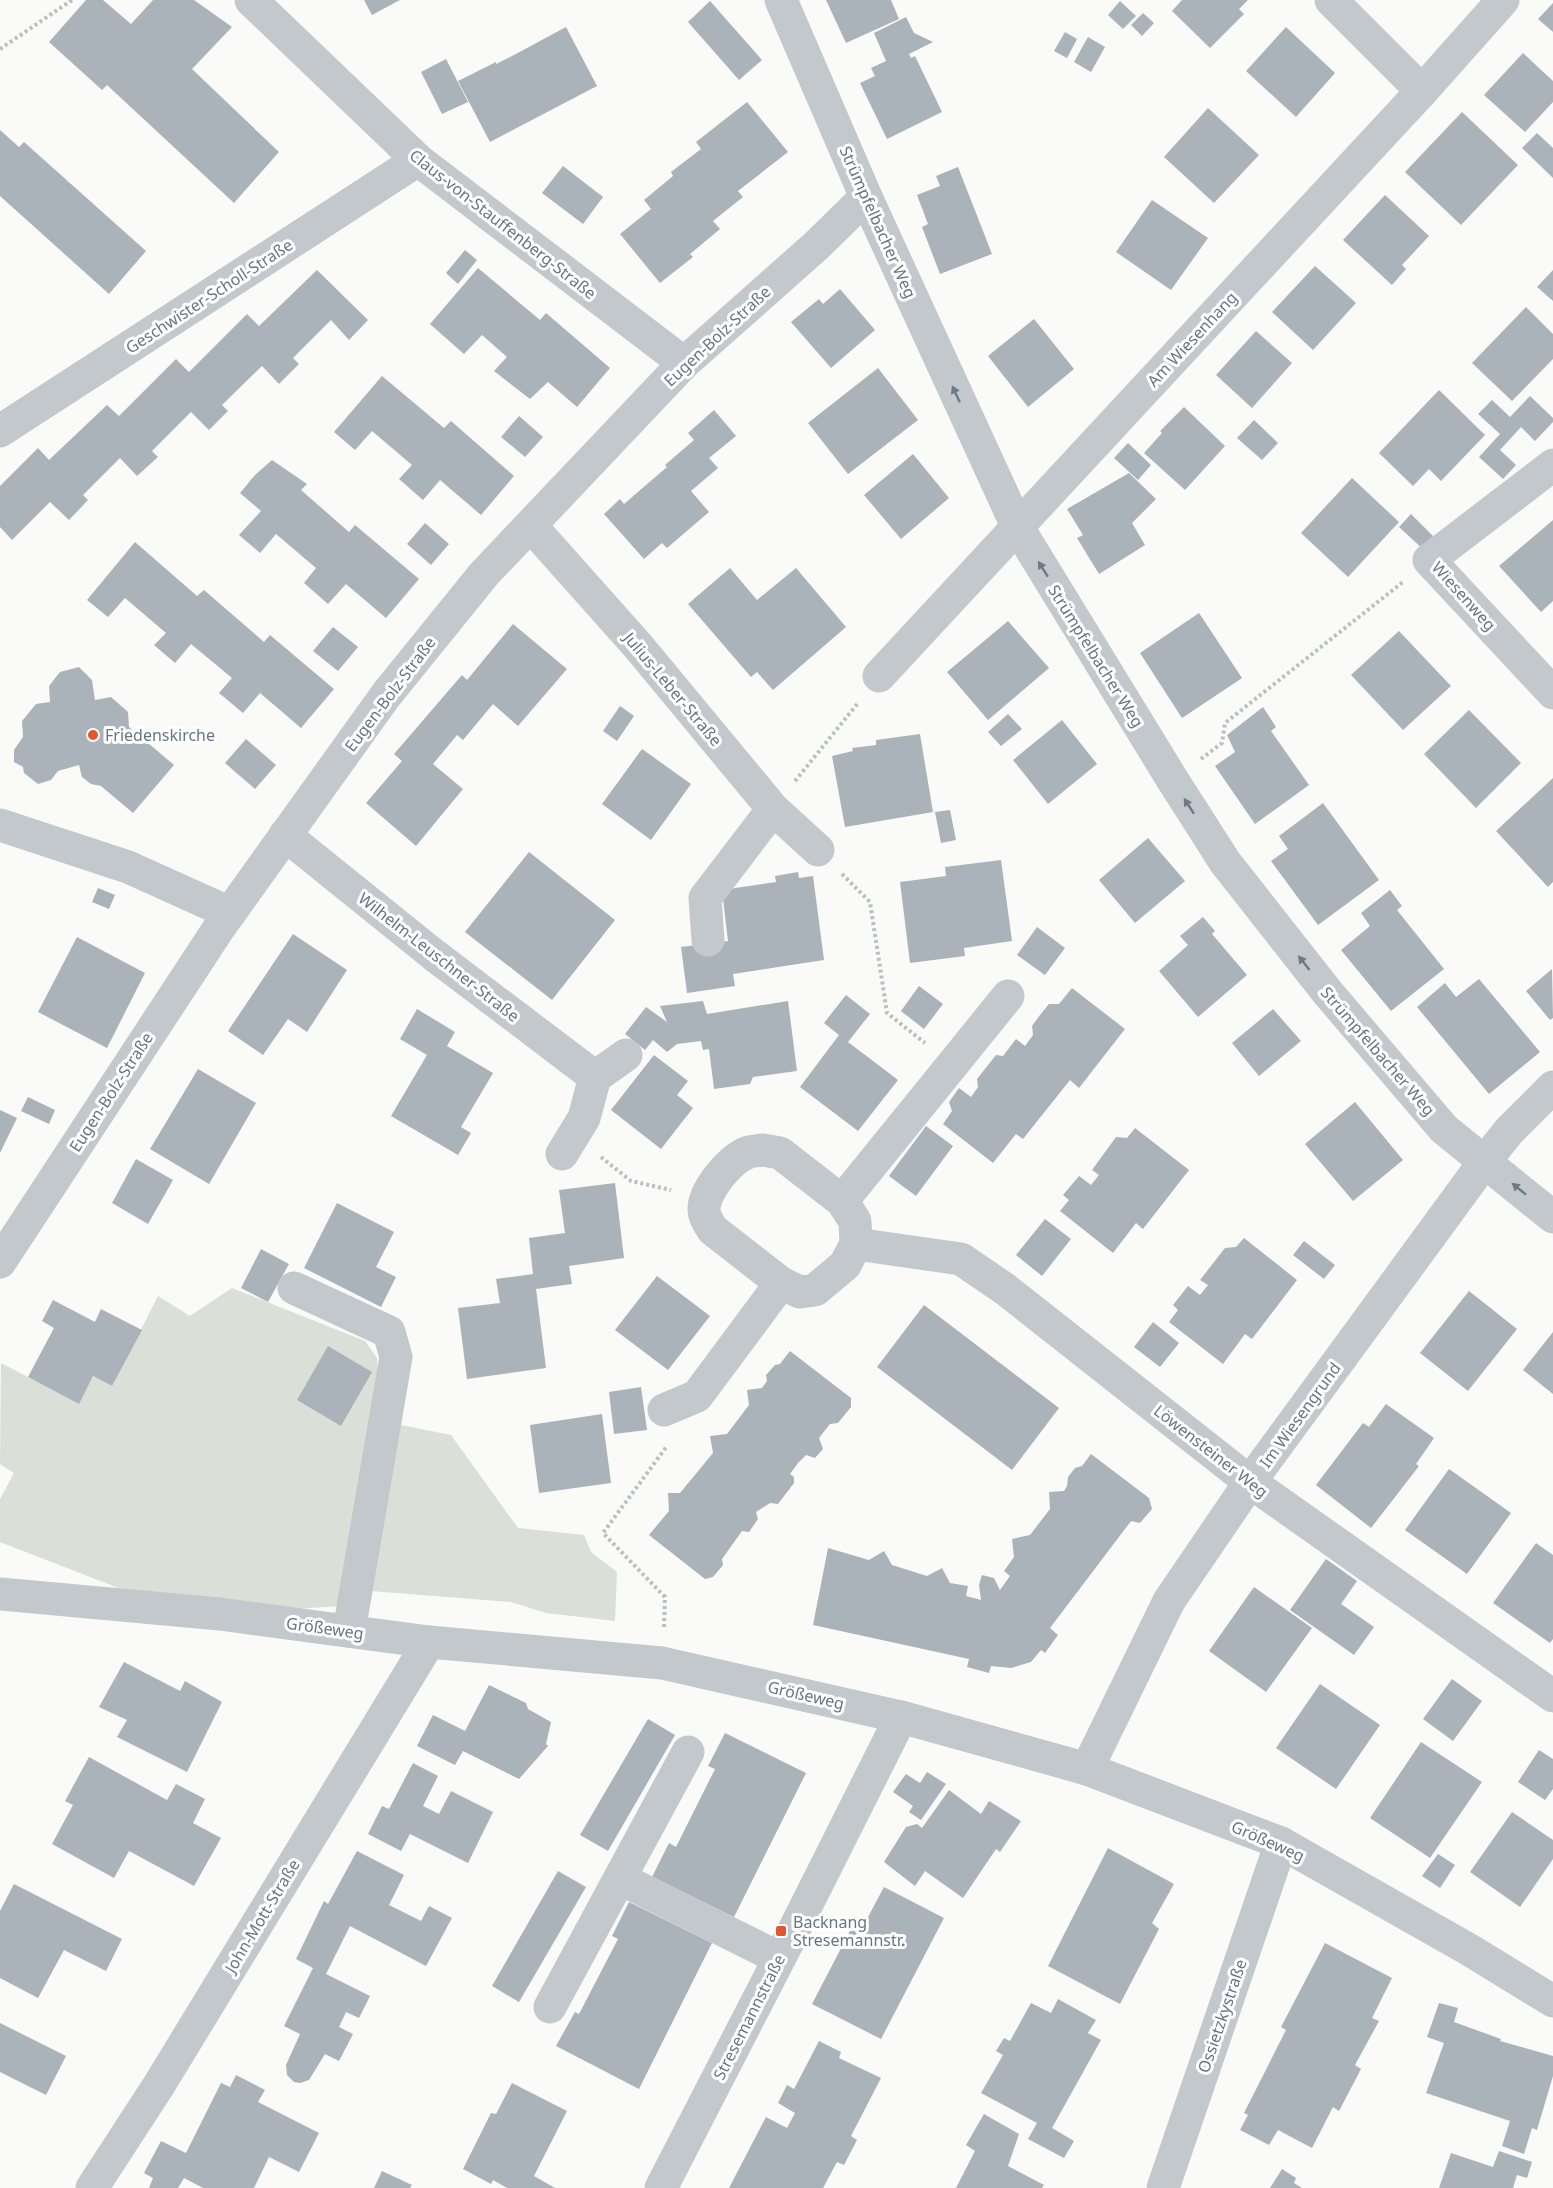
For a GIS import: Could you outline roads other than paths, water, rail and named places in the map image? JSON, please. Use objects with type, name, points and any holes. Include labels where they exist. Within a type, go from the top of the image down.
[{"type":"street","name":"Claus-von-Stauffenberg-Straße","points":[[251,0],[418,160],[684,363]]},
{"type":"street","name":"Strümpfelbacher Weg","points":[[781,0],[866,197],[1017,526],[1226,862],[1328,993],[1444,1129],[1553,1217]]},
{"type":"street","points":[[1330,0],[1422,92]]},
{"type":"street","name":"Am Wiesenhang","points":[[879,676],[1422,92],[1503,0]]},
{"type":"street","name":"Geschwister-Scholl-Straße","points":[[0,431],[418,160]]},
{"type":"street","name":"Eugen-Bolz-Straße","points":[[0,1262],[230,913],[386,695],[484,574],[684,363],[816,246],[866,197]]},
{"type":"street","name":"Wiesenweg","points":[[1553,465],[1429,560],[1455,601],[1553,693]]},
{"type":"street","name":"Julius-Leber-Straße","points":[[531,526],[638,645],[773,809],[818,849]]},
{"type":"street","points":[[708,940],[705,898],[773,809]]},
{"type":"street","points":[[0,825],[128,867],[230,913]]},
{"type":"street","name":"Wilhelm-Leuschner-Straße","points":[[285,835],[434,955],[595,1077]]},
{"type":"street","points":[[842,1201],[1008,996]]},
{"type":"street","points":[[562,1154],[584,1118],[595,1077],[626,1055]]},
{"type":"street","name":"Im Wiesengrund","points":[[1087,1769],[1169,1601],[1250,1482],[1485,1161],[1509,1131],[1553,1087]]},
{"type":"street","points":[[664,1410],[697,1396],[816,1291],[845,1265],[856,1244],[855,1221],[842,1201],[780,1153],[763,1150],[748,1152],[735,1160],[722,1174],[707,1198],[704,1209],[706,1219],[714,1230],[816,1291]]},
{"type":"street","name":"Löwensteiner Weg","points":[[856,1244],[899,1259],[953,1266],[961,1259],[1005,1289],[1250,1482],[1553,1696]]},
{"type":"street","points":[[294,1288],[389,1332],[396,1357],[349,1631]]},
{"type":"street","name":"Größeweg","points":[[0,1594],[220,1614],[429,1642],[662,1663],[901,1717],[1087,1769],[1281,1844],[1468,1949],[1553,2001]]},
{"type":"street","name":"John-Mott-Straße","points":[[92,2188],[159,2085],[429,1642]]},
{"type":"street","name":"Stresemannstraße","points":[[661,2188],[901,1717]]},
{"type":"street","points":[[550,2007],[688,1752]]},
{"type":"street","name":"Ossietzkystraße","points":[[1163,2188],[1281,1844]]},
{"type":"street","points":[[621,1879],[779,1958]]},
{"type":"place","name":"Friedenskirche","points":[[93,735]]},
{"type":"place","name":"Backnang Stresemannstr.","points":[[781,1931]]}]
